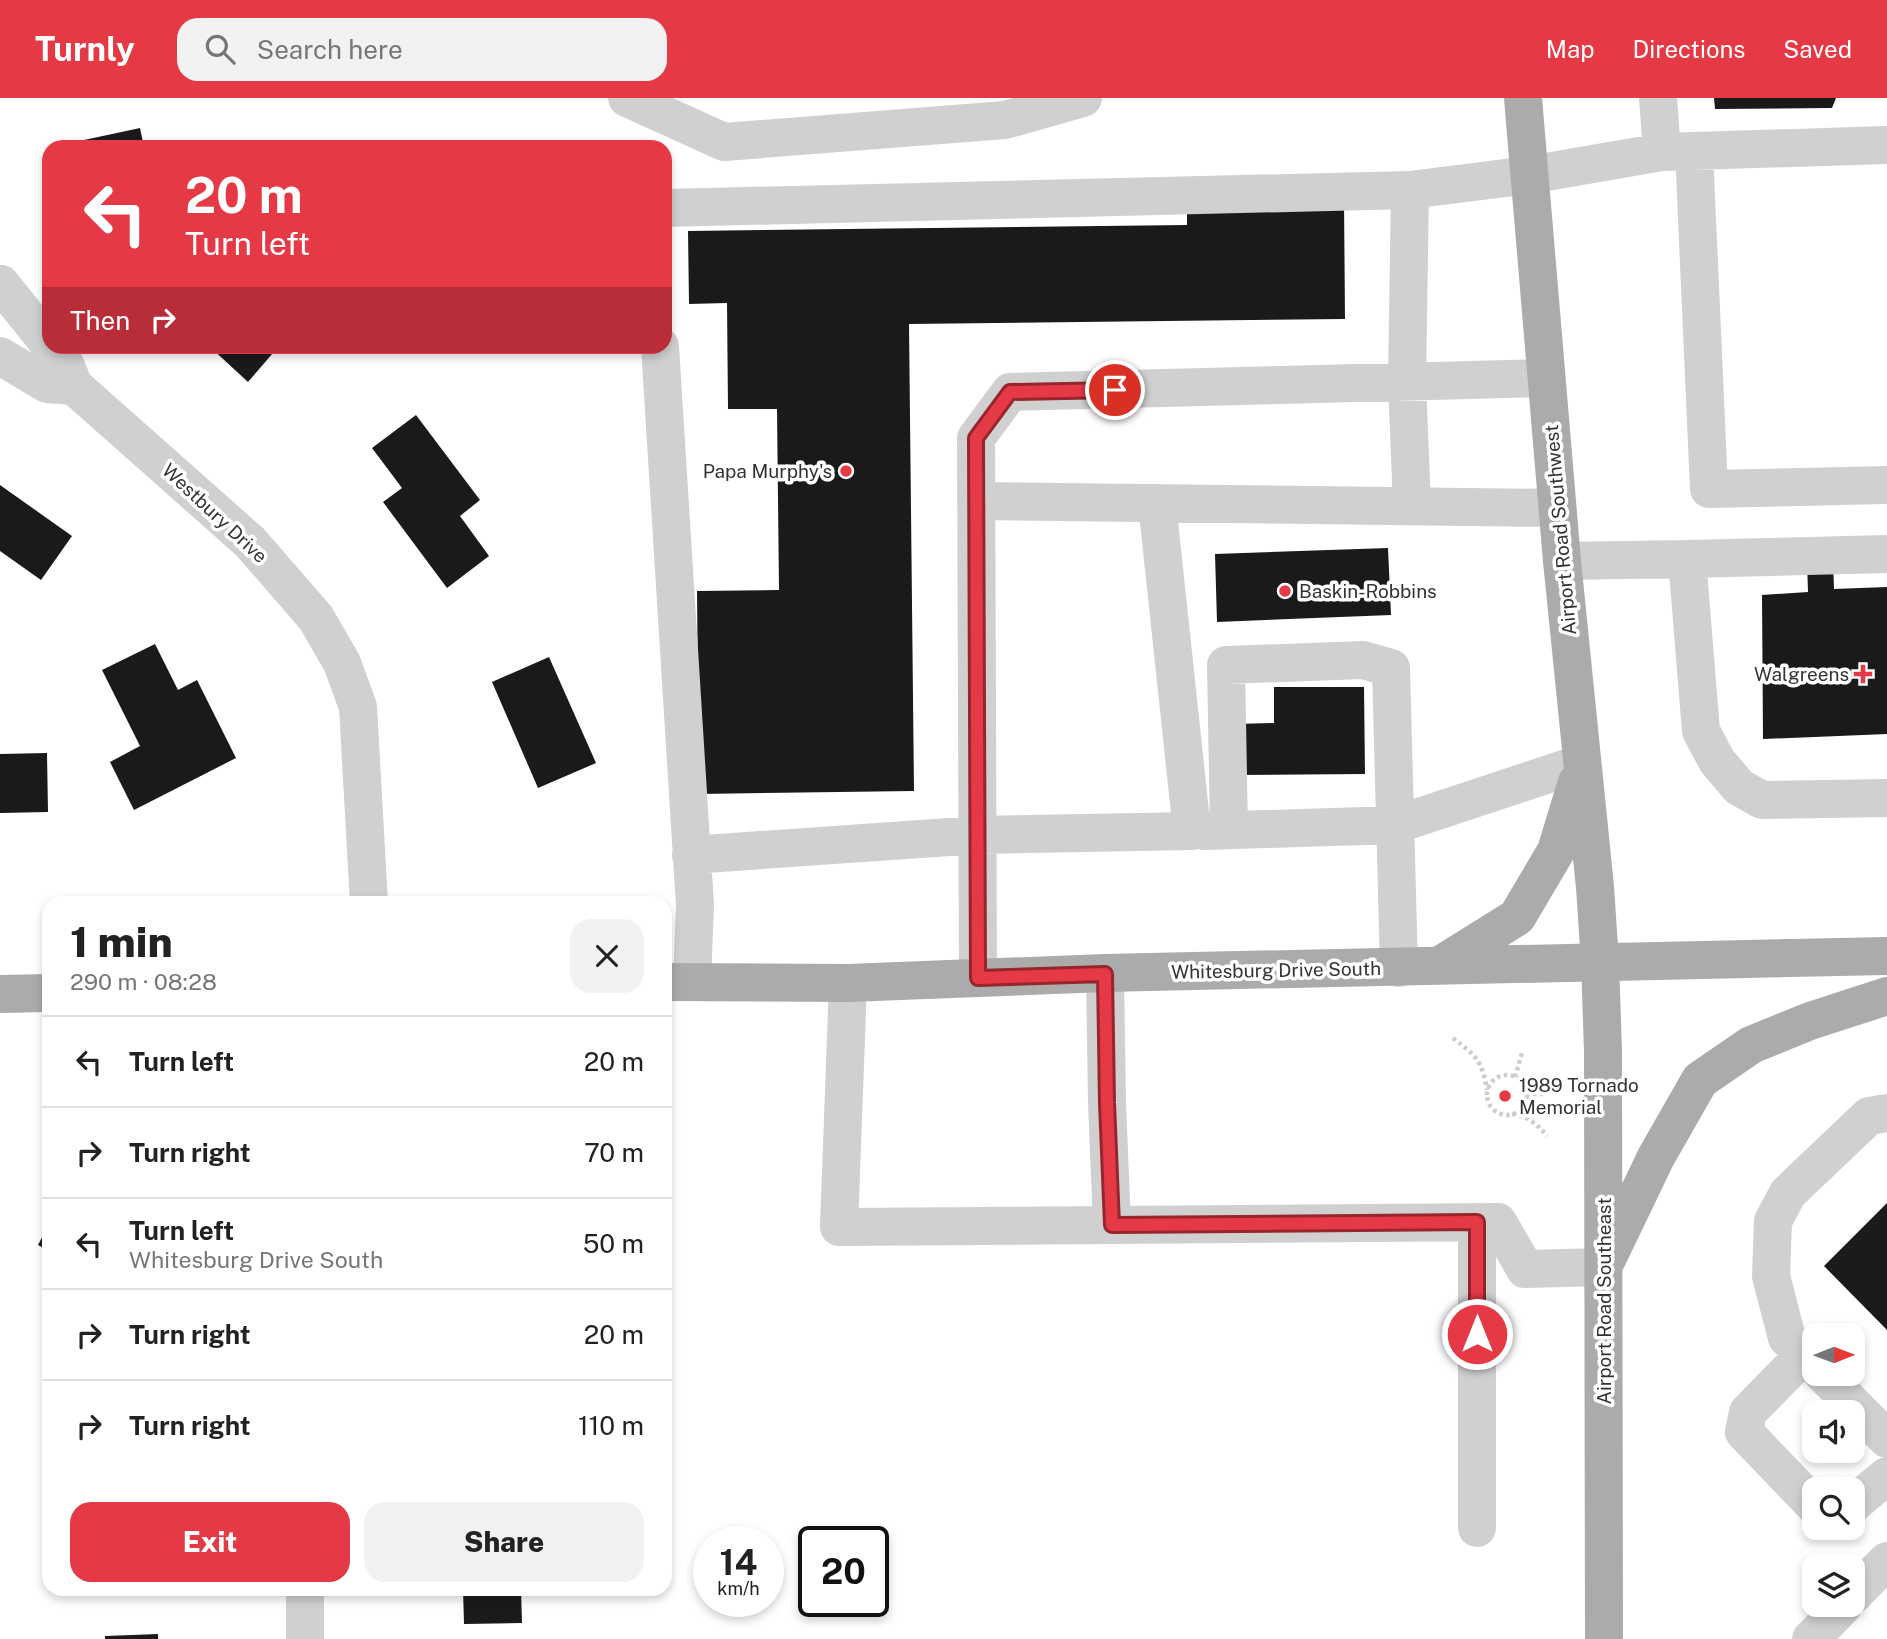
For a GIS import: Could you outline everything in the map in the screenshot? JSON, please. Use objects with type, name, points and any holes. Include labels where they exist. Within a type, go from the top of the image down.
[{"type":"main road","name":"Airport Road Southwest","points":[[1523,98],[1557,508],[1601,962]]},
{"type":"main road","points":[[1440,965],[1517,917],[1556,852],[1582,763]]},
{"type":"main road","name":"Whitesburg Drive South","points":[[678,982],[848,983],[1440,965],[1887,956]]},
{"type":"main road","name":"Airport Road Southeast","points":[[1601,962],[1604,1639]]},
{"type":"main road","points":[[0,994],[42,993]]},
{"type":"main road","points":[[1603,1267],[1656,1157],[1700,1080],[1751,1045],[1810,1021],[1887,996]]},
{"type":"street","points":[[627,98],[724,142],[1005,120],[1083,98]]},
{"type":"street","points":[[1658,98],[1678,151],[1709,489],[1887,485]]},
{"type":"street","points":[[672,208],[1410,190],[1529,175],[1678,151],[1887,145]]},
{"type":"street","points":[[1410,190],[1406,382],[1412,506]]},
{"type":"street","name":"Westbury Drive","points":[[0,284],[42,335]]},
{"type":"street","name":"Westbury Drive","points":[[57,354],[74,386],[250,542],[323,629],[342,663],[358,707],[369,896]]},
{"type":"street","points":[[660,354],[695,905],[678,982]]},
{"type":"street","points":[[0,356],[47,384],[74,386]]},
{"type":"street","points":[[978,978],[976,438],[1010,392],[1546,378]]},
{"type":"street","points":[[976,501],[1557,508]]},
{"type":"street","points":[[1157,503],[1210,831]]},
{"type":"street","points":[[1562,561],[1887,554]]},
{"type":"street","points":[[1687,559],[1701,731],[1717,761],[1739,787],[1762,800],[1887,798]]},
{"type":"street","points":[[1210,831],[1226,665],[1363,660],[1391,668],[1399,968]]},
{"type":"street","points":[[691,855],[978,835],[1395,825],[1582,763]]},
{"type":"street","points":[[1105,974],[1112,1225]]},
{"type":"street","points":[[848,983],[839,1227],[1498,1222],[1525,1269],[1603,1267]]},
{"type":"street","points":[[1802,1353],[1787,1338],[1771,1276],[1773,1221],[1788,1193],[1869,1115],[1887,1113]]},
{"type":"street","points":[[1476,1528],[1477,1222]]},
{"type":"street","points":[[1802,1374],[1748,1412],[1744,1432],[1802,1492]]},
{"type":"street","points":[[1835,1386],[1887,1439]]},
{"type":"street","points":[[1865,1494],[1887,1476]]},
{"type":"street","points":[[1865,1583],[1887,1561]]},
{"type":"street","points":[[305,1596],[305,1639]]},
{"type":"street","points":[[1811,1639],[1832,1617]]},
{"type":"path","points":[[1453,1038],[1476,1057],[1483,1068],[1487,1097],[1493,1108],[1504,1114],[1530,1119],[1547,1136]]},
{"type":"path","points":[[1515,1077],[1522,1053]]},
{"type":"path","points":[[1487,1091],[1493,1080],[1499,1076],[1515,1077],[1522,1082],[1526,1094],[1522,1107],[1511,1114]]},
{"type":"path","points":[[1526,1094],[1544,1094]]},
{"type":"building","points":[[1714,98],[1836,98],[1832,108],[1715,109]]},
{"type":"building","points":[[140,128],[143,140],[84,140]]},
{"type":"building","points":[[1344,199],[1345,319],[909,324],[914,791],[699,794],[697,591],[779,590],[777,409],[728,409],[727,303],[689,304],[688,231],[1187,225],[1187,201]]},
{"type":"building","points":[[218,354],[272,354],[248,382]]},
{"type":"building","points":[[416,415],[480,500],[460,516],[489,556],[447,588],[383,502],[402,488],[372,448]]},
{"type":"building","points":[[0,485],[72,536],[41,580],[0,551]]},
{"type":"building","points":[[1388,548],[1391,615],[1217,622],[1215,554]]},
{"type":"building","points":[[1833,560],[1834,589],[1887,587],[1887,734],[1763,739],[1762,595],[1808,592],[1807,561]]},
{"type":"building","points":[[155,644],[178,690],[197,680],[236,758],[134,810],[110,762],[140,746],[102,670]]},
{"type":"building","points":[[549,657],[596,763],[538,788],[492,682]]},
{"type":"building","points":[[1274,687],[1364,687],[1365,774],[1235,775],[1235,724],[1274,723]]},
{"type":"building","points":[[47,753],[48,812],[0,813],[0,754]]},
{"type":"building","points":[[1887,1203],[1887,1330],[1824,1266]]},
{"type":"building","points":[[463,1596],[521,1596],[522,1623],[464,1624]]},
{"type":"building","points":[[158,1634],[158,1639],[105,1639],[105,1636]]},
{"type":"place","name":"Papa Murphy's","points":[[846,471]]},
{"type":"place","name":"Baskin-Robbins","points":[[1285,591]]},
{"type":"place","name":"Walgreens","points":[[1863,674]]},
{"type":"place","name":"1989 Tornado Memorial","points":[[1505,1096]]},
{"type":"route","points":[[1115,390],[1010,392],[976,438],[978,978],[1105,974],[1112,1225],[1477,1222],[1477,1334]]}]
